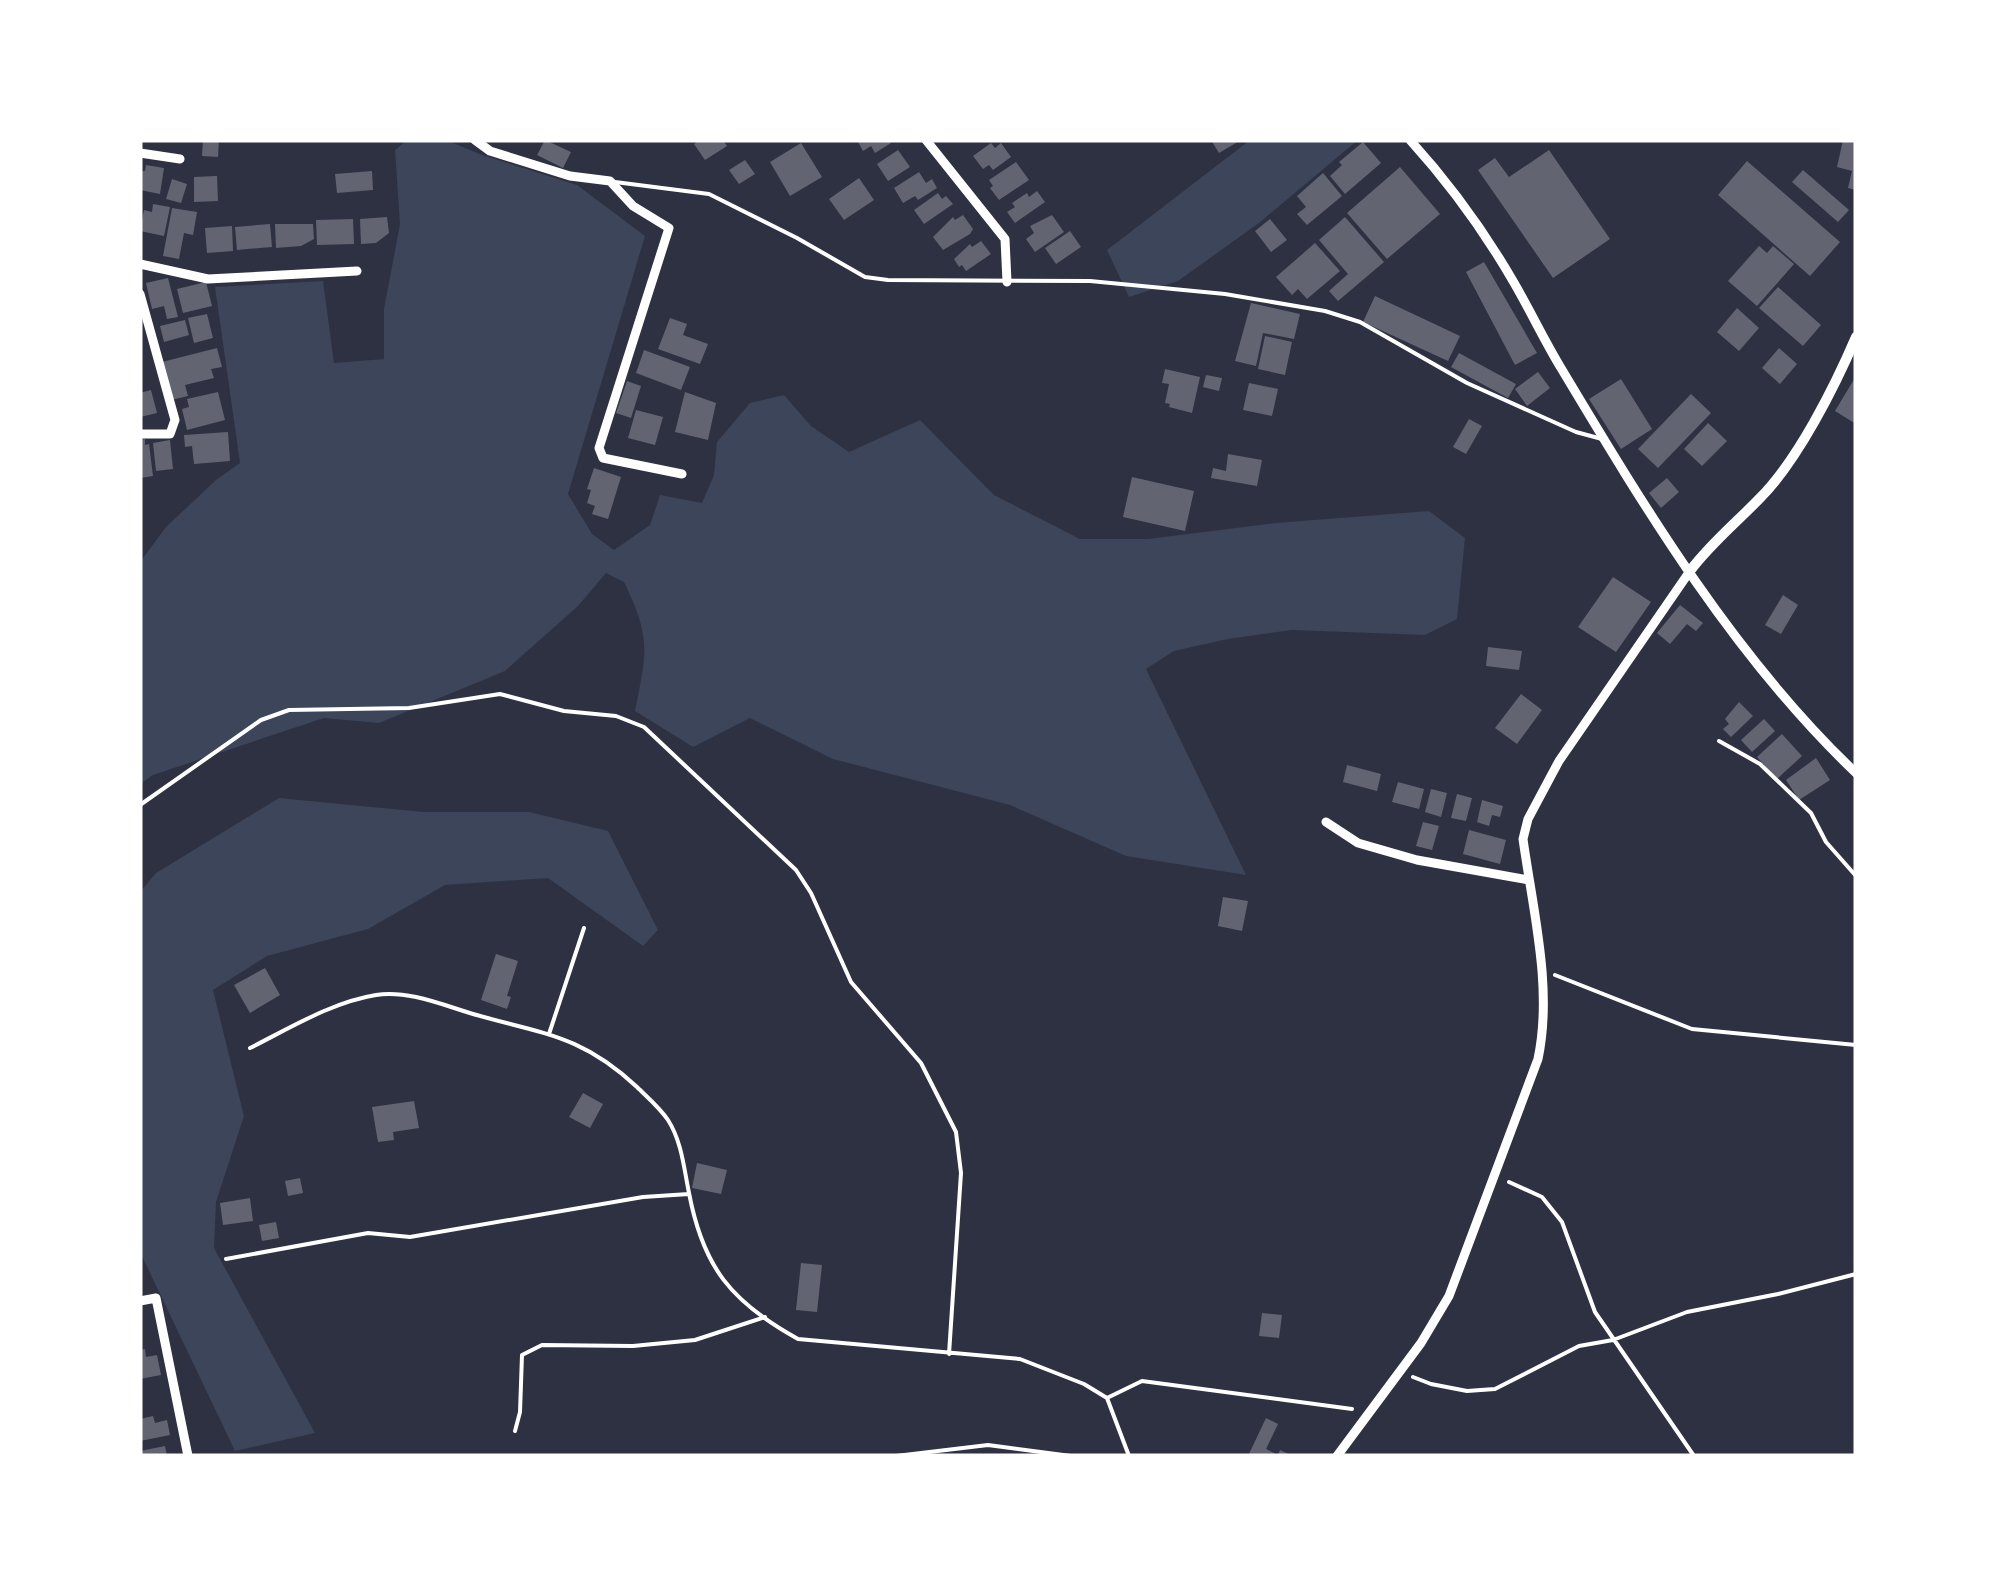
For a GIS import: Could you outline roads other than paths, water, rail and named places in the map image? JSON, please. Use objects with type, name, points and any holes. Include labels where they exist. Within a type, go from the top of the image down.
[{"type":"street","points":[[475,140],[490,151],[570,176],[610,181],[633,206],[669,228],[599,448],[603,458],[682,474]]},
{"type":"street","points":[[926,140],[1005,239],[1007,282]]},
{"type":"street","points":[[1410,140],[1446,180],[1512,278],[1603,439],[1690,571],[1776,686],[1824,743],[1856,773]]},
{"type":"street","points":[[140,153],[180,159]]},
{"type":"street","points":[[140,264],[208,279],[357,271]]},
{"type":"street","points":[[140,294],[175,420],[170,434],[140,434]]},
{"type":"street","points":[[1337,1456],[1421,1343],[1448,1296],[1538,1060],[1545,1026],[1523,839],[1528,819],[1559,761],[1708,546],[1762,497],[1784,467],[1838,378],[1856,337]]},
{"type":"street","points":[[1326,822],[1358,843],[1417,860],[1528,880]]},
{"type":"street","points":[[140,1301],[156,1298],[188,1456]]},
{"type":"lane","points":[[610,181],[710,194],[865,277],[1110,282],[1225,294],[1325,311],[1360,322],[1467,383],[1576,432],[1603,439]]}]
